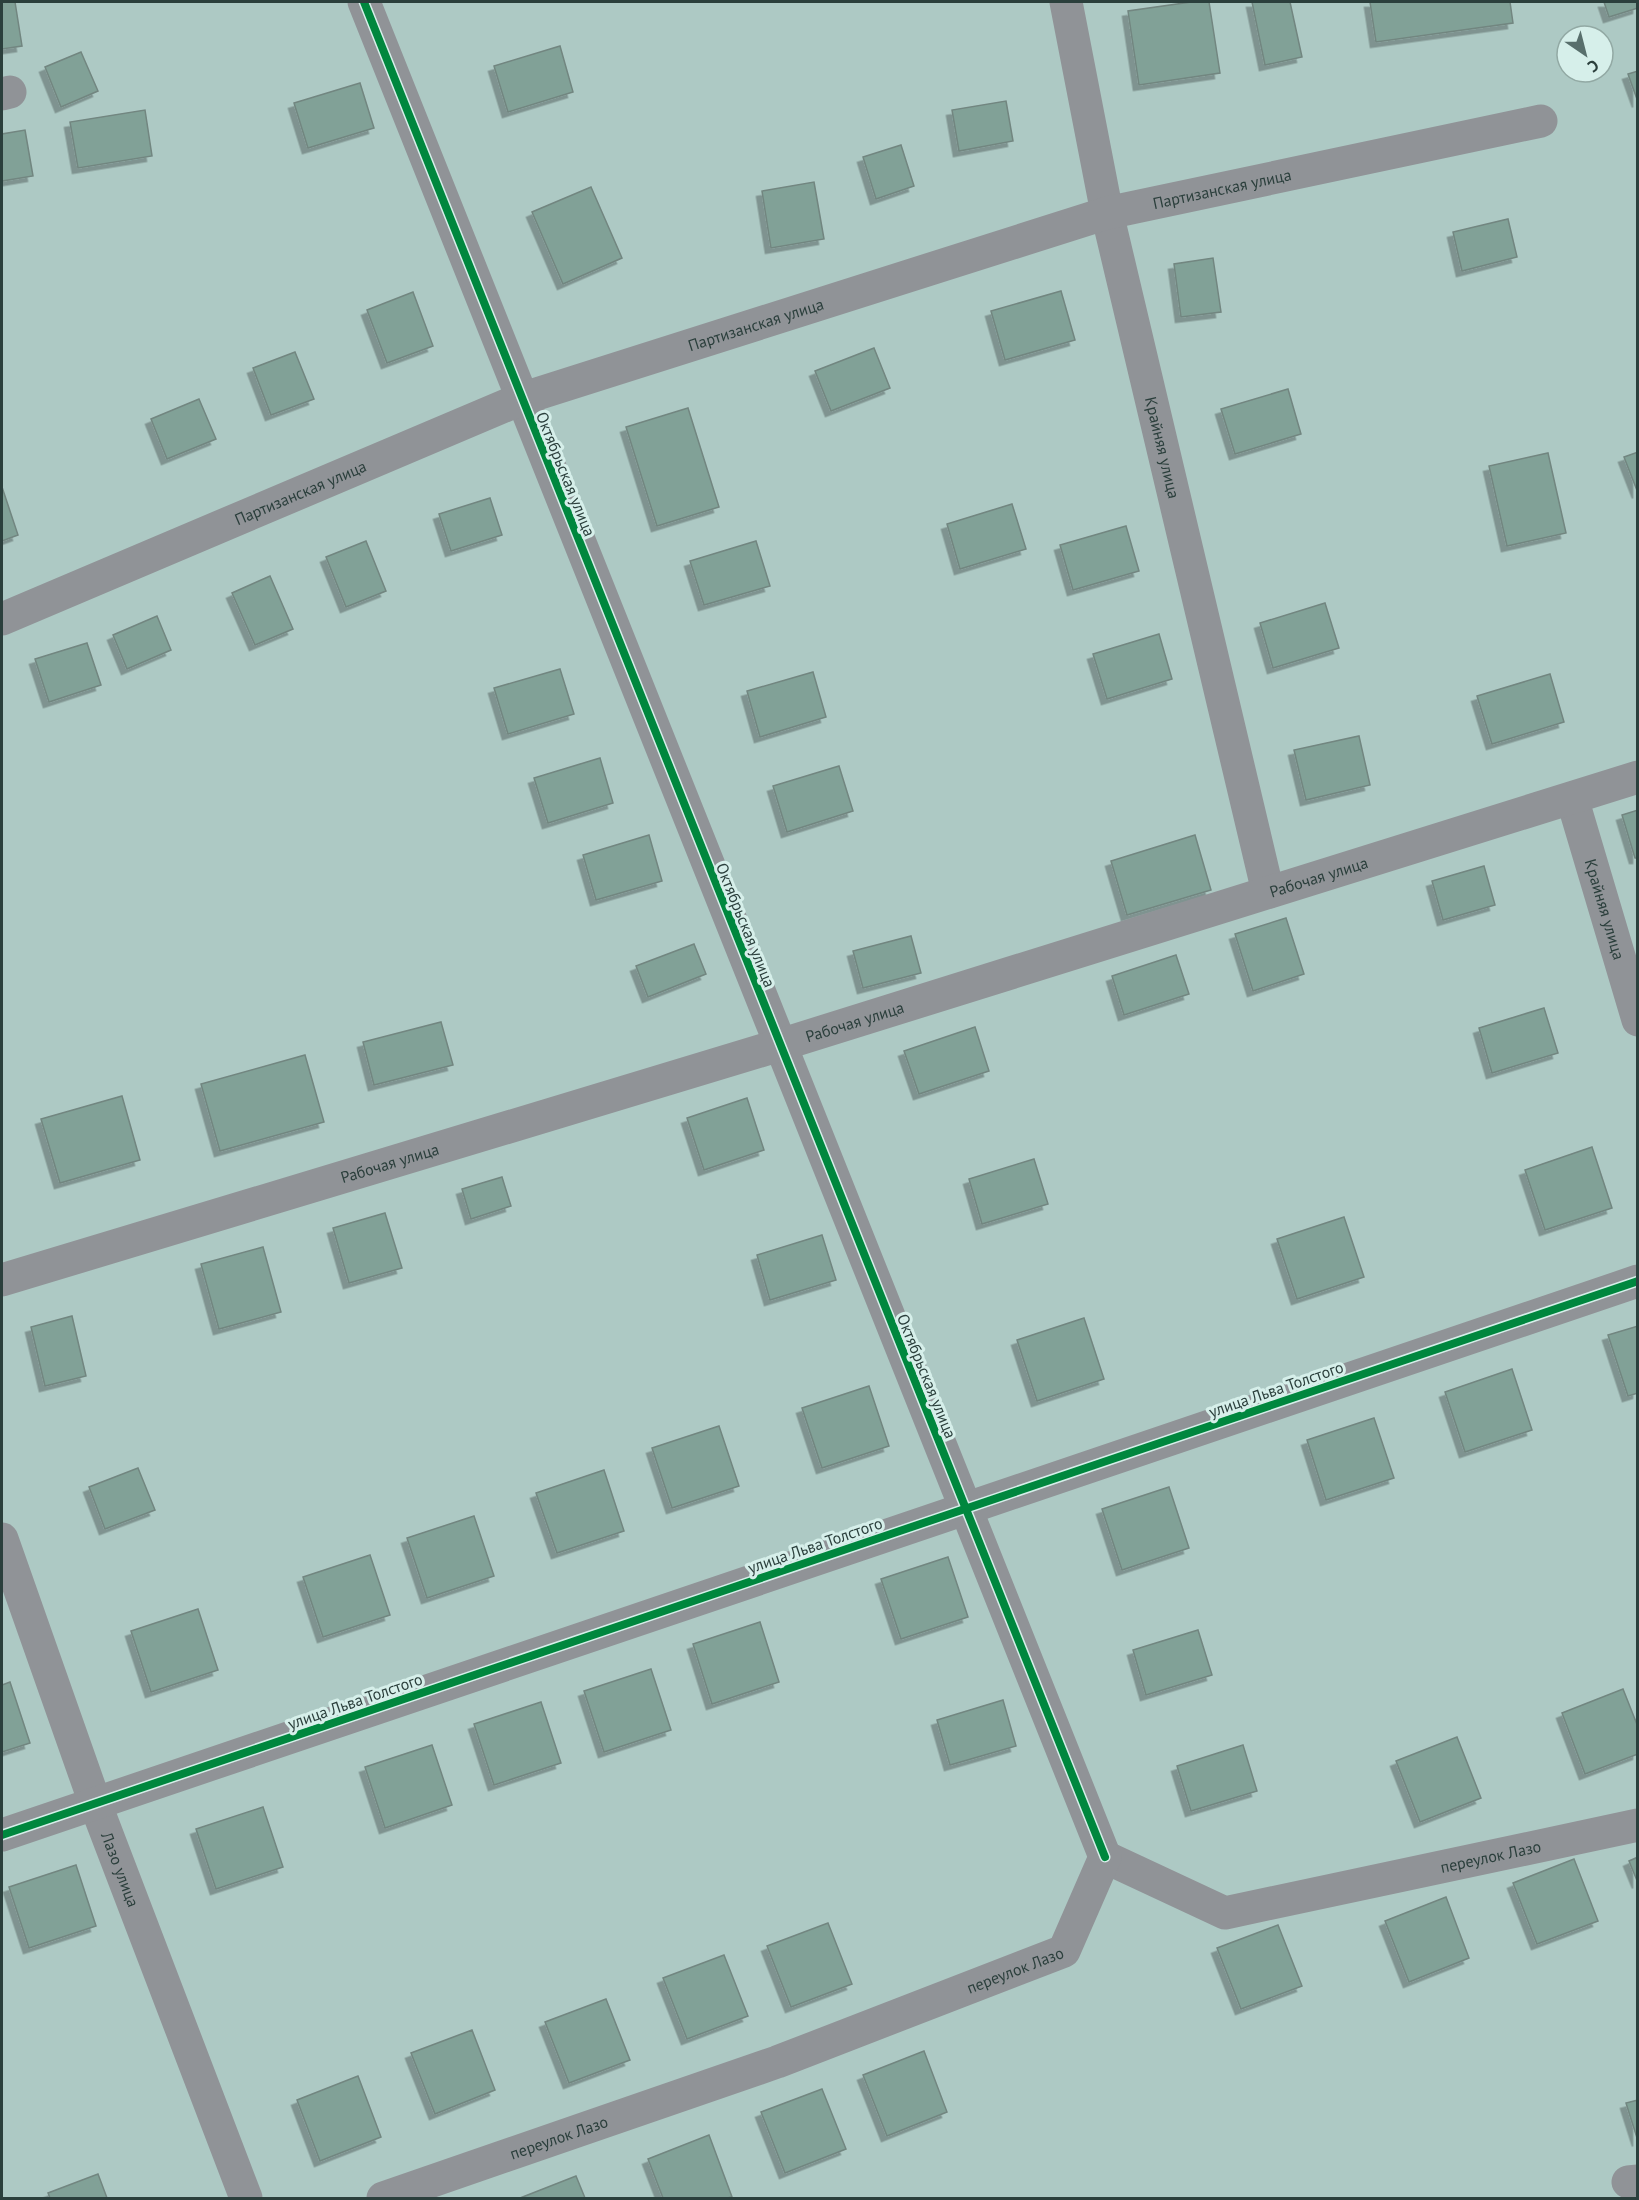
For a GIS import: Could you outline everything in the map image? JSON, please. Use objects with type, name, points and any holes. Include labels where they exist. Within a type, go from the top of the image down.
[{"type":"street","name":"Октябрьская улица","points":[[364,2],[1104,1857]]},
{"type":"street","name":"Крайняя улица","points":[[1066,2],[1107,213],[1268,892]]},
{"type":"street","name":"Партизанская улица","points":[[2,619],[521,399],[1107,213],[1541,121]]},
{"type":"street","name":"Рабочая улица","points":[[2,1280],[780,1045],[1638,777]]},
{"type":"street","name":"Крайняя улица","points":[[1572,798],[1638,1020]]},
{"type":"street","name":"улица Льва Толстого","points":[[2,1835],[1638,1281]]},
{"type":"street","name":"Лазо улица","points":[[2,1539],[95,1803],[246,2199]]},
{"type":"street","name":"переулок Лазо","points":[[383,2199],[777,2062],[1064,1952],[1104,1857],[1225,1913],[1638,1826]]},
{"type":"building","points":[[2,2],[15,2],[22,46],[2,49]]},
{"type":"building","points":[[1191,2],[1209,2],[1220,73],[1139,85],[1128,11]]},
{"type":"building","points":[[1252,2],[1290,2],[1302,57],[1265,65]]},
{"type":"building","points":[[1370,2],[1510,2],[1513,23],[1376,42]]},
{"type":"building","points":[[1604,2],[1638,2],[1638,8],[1609,17]]},
{"type":"building","points":[[560,46],[573,92],[508,112],[494,66]]},
{"type":"building","points":[[81,52],[98,91],[61,107],[45,67]]},
{"type":"building","points":[[1638,71],[1638,102],[1628,74]]},
{"type":"building","points":[[360,83],[374,128],[308,148],[294,103]]},
{"type":"building","points":[[1006,101],[1013,141],[959,151],[952,110]]},
{"type":"building","points":[[145,110],[152,156],[78,168],[70,122]]},
{"type":"building","points":[[25,130],[33,176],[2,181],[2,134]]},
{"type":"building","points":[[901,145],[914,186],[876,199],[863,157]]},
{"type":"building","points":[[814,182],[824,239],[771,248],[762,191]]},
{"type":"building","points":[[591,187],[622,258],[563,284],[532,212]]},
{"type":"building","points":[[1508,219],[1517,257],[1462,271],[1453,232]]},
{"type":"building","points":[[1213,258],[1221,312],[1181,317],[1174,264]]},
{"type":"building","points":[[1061,291],[1075,340],[1005,360],[991,311]]},
{"type":"building","points":[[413,292],[433,346],[387,363],[367,310]]},
{"type":"building","points":[[874,348],[890,388],[831,411],[815,371]]},
{"type":"building","points":[[295,352],[314,399],[271,415],[253,368]]},
{"type":"building","points":[[1288,389],[1301,434],[1235,454],[1221,409]]},
{"type":"building","points":[[199,399],[216,439],[167,459],[151,419]]},
{"type":"building","points":[[688,408],[719,507],[657,526],[626,427]]},
{"type":"building","points":[[1638,452],[1638,493],[1624,457]]},
{"type":"building","points":[[1548,453],[1566,533],[1507,546],[1489,466]]},
{"type":"building","points":[[2,487],[18,535],[2,541]]},
{"type":"building","points":[[490,498],[502,535],[451,551],[439,514]]},
{"type":"building","points":[[1012,504],[1026,549],[960,569],[947,524]]},
{"type":"building","points":[[1126,526],[1139,571],[1073,590],[1060,545]]},
{"type":"building","points":[[366,541],[386,591],[346,607],[326,557]]},
{"type":"building","points":[[756,541],[770,586],[704,605],[690,561]]},
{"type":"building","points":[[270,576],[293,629],[255,645],[232,593]]},
{"type":"building","points":[[1325,603],[1339,648],[1273,668],[1260,623]]},
{"type":"building","points":[[157,616],[171,650],[127,669],[113,635]]},
{"type":"building","points":[[1159,634],[1172,679],[1107,699],[1093,654]]},
{"type":"building","points":[[87,643],[101,685],[49,702],[35,659]]},
{"type":"building","points":[[560,669],[574,714],[508,734],[494,688]]},
{"type":"building","points":[[813,672],[826,717],[760,737],[747,691]]},
{"type":"building","points":[[1550,674],[1564,722],[1492,744],[1477,696]]},
{"type":"building","points":[[1359,736],[1370,785],[1306,800],[1294,750]]},
{"type":"building","points":[[600,758],[613,803],[548,823],[534,778]]},
{"type":"building","points":[[839,766],[853,811],[787,832],[773,786]]},
{"type":"building","points":[[1638,810],[1638,858],[1635,858],[1622,815]]},
{"type":"building","points":[[649,835],[662,881],[596,900],[583,855]]},
{"type":"building","points":[[1195,835],[1211,890],[1127,915],[1111,861]]},
{"type":"building","points":[[1484,866],[1495,905],[1443,920],[1432,881]]},
{"type":"building","points":[[1286,918],[1304,974],[1253,991],[1235,934]]},
{"type":"building","points":[[911,936],[921,973],[863,988],[853,951]]},
{"type":"building","points":[[694,944],[706,974],[648,997],[636,966]]},
{"type":"building","points":[[1176,955],[1189,994],[1124,1015],[1112,976]]},
{"type":"building","points":[[1544,1008],[1558,1053],[1492,1073],[1479,1028]]},
{"type":"building","points":[[441,1022],[453,1065],[374,1085],[363,1042]]},
{"type":"building","points":[[975,1027],[989,1071],[919,1094],[904,1051]]},
{"type":"building","points":[[305,1055],[324,1122],[220,1151],[201,1084]]},
{"type":"building","points":[[122,1096],[140,1160],[60,1183],[41,1119]]},
{"type":"building","points":[[747,1098],[764,1150],[704,1170],[687,1118]]},
{"type":"building","points":[[1592,1147],[1612,1208],[1545,1230],[1525,1170]]},
{"type":"building","points":[[1034,1159],[1048,1204],[982,1224],[969,1179]]},
{"type":"building","points":[[502,1177],[511,1206],[471,1219],[462,1189]]},
{"type":"building","points":[[385,1213],[402,1268],[349,1283],[333,1228]]},
{"type":"building","points":[[1344,1217],[1364,1277],[1297,1299],[1277,1239]]},
{"type":"building","points":[[822,1235],[836,1280],[770,1300],[757,1255]]},
{"type":"building","points":[[263,1247],[281,1312],[219,1329],[201,1264]]},
{"type":"building","points":[[72,1316],[86,1376],[45,1386],[31,1327]]},
{"type":"building","points":[[1084,1318],[1104,1379],[1037,1401],[1017,1340]]},
{"type":"building","points":[[1638,1326],[1638,1393],[1628,1396],[1608,1335]]},
{"type":"building","points":[[1512,1369],[1532,1430],[1465,1452],[1445,1392]]},
{"type":"building","points":[[869,1386],[889,1446],[822,1468],[802,1408]]},
{"type":"building","points":[[1374,1418],[1394,1478],[1326,1500],[1307,1440]]},
{"type":"building","points":[[719,1426],[739,1486],[672,1508],[652,1448]]},
{"type":"building","points":[[138,1468],[155,1510],[105,1529],[89,1487]]},
{"type":"building","points":[[604,1470],[624,1531],[557,1553],[536,1493]]},
{"type":"building","points":[[1169,1487],[1189,1548],[1122,1570],[1102,1509]]},
{"type":"building","points":[[474,1516],[494,1576],[427,1598],[407,1538]]},
{"type":"building","points":[[370,1555],[390,1615],[323,1637],[303,1577]]},
{"type":"building","points":[[948,1557],[968,1617],[901,1639],[881,1579]]},
{"type":"building","points":[[198,1609],[218,1670],[151,1692],[131,1631]]},
{"type":"building","points":[[760,1622],[779,1682],[712,1704],[693,1644]]},
{"type":"building","points":[[1198,1630],[1212,1675],[1146,1695],[1133,1650]]},
{"type":"building","points":[[651,1669],[671,1730],[604,1752],[584,1691]]},
{"type":"building","points":[[10,1682],[30,1743],[2,1752],[2,1685]]},
{"type":"building","points":[[1623,1689],[1638,1727],[1638,1754],[1585,1774],[1562,1713]]},
{"type":"building","points":[[1003,1700],[1016,1746],[950,1765],[937,1720]]},
{"type":"building","points":[[541,1702],[561,1763],[494,1785],[474,1724]]},
{"type":"building","points":[[1457,1737],[1481,1798],[1420,1822],[1396,1761]]},
{"type":"building","points":[[432,1745],[452,1805],[385,1828],[365,1767]]},
{"type":"building","points":[[1243,1745],[1257,1791],[1191,1811],[1177,1766]]},
{"type":"building","points":[[263,1807],[283,1867],[216,1889],[196,1829]]},
{"type":"building","points":[[1638,1857],[1638,1883],[1629,1861]]},
{"type":"building","points":[[1574,1859],[1598,1921],[1537,1944],[1513,1883]]},
{"type":"building","points":[[76,1865],[96,1926],[29,1948],[9,1887]]},
{"type":"building","points":[[1446,1897],[1469,1958],[1409,1982],[1385,1921]]},
{"type":"building","points":[[828,1923],[852,1984],[791,2007],[767,1946]]},
{"type":"building","points":[[1278,1925],[1302,1986],[1241,2009],[1217,1948]]},
{"type":"building","points":[[724,1955],[748,2016],[687,2039],[663,1978]]},
{"type":"building","points":[[606,1999],[630,2060],[569,2083],[545,2022]]},
{"type":"building","points":[[472,2030],[495,2090],[435,2114],[411,2053]]},
{"type":"building","points":[[924,2051],[947,2112],[887,2136],[863,2075]]},
{"type":"building","points":[[358,2076],[381,2137],[320,2161],[297,2100]]},
{"type":"building","points":[[822,2089],[846,2149],[785,2173],[761,2112]]},
{"type":"building","points":[[1638,2100],[1638,2141],[1626,2103]]},
{"type":"building","points":[[709,2135],[732,2197],[663,2198],[648,2159]]},
{"type":"building","points":[[98,2174],[107,2198],[50,2198],[48,2193]]},
{"type":"building","points":[[576,2176],[585,2198],[520,2198]]},
{"type":"cycle path","points":[[364,2],[1105,1857]]},
{"type":"cycle path","points":[[2,1835],[1638,1281]]}]
